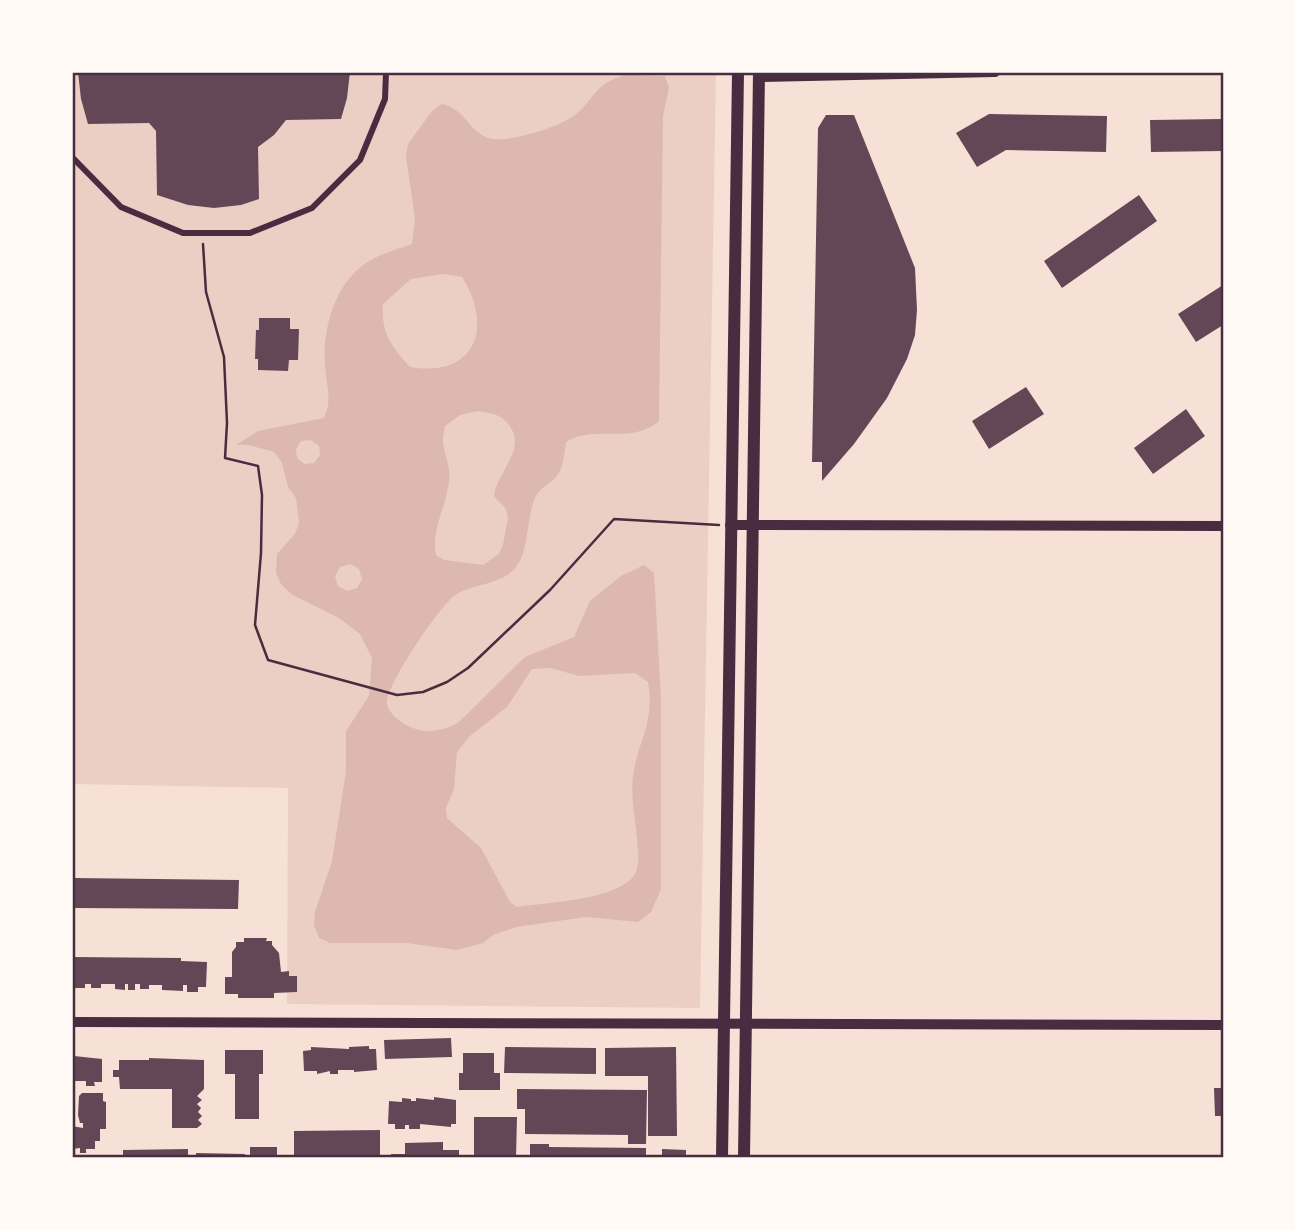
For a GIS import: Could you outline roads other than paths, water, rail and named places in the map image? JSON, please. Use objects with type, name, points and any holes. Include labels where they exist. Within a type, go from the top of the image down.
[{"type":"main road","points":[[722,1158],[738,72]]},
{"type":"main road","points":[[744,1158],[759,74]]},
{"type":"street","points":[[72,156],[121,208],[183,233],[250,233],[312,208],[360,160],[386,99],[386,72]]},
{"type":"street","points":[[759,74],[995,72]]},
{"type":"street","points":[[730,526],[1223,526]]},
{"type":"street","points":[[72,1021],[1223,1025]]}]
